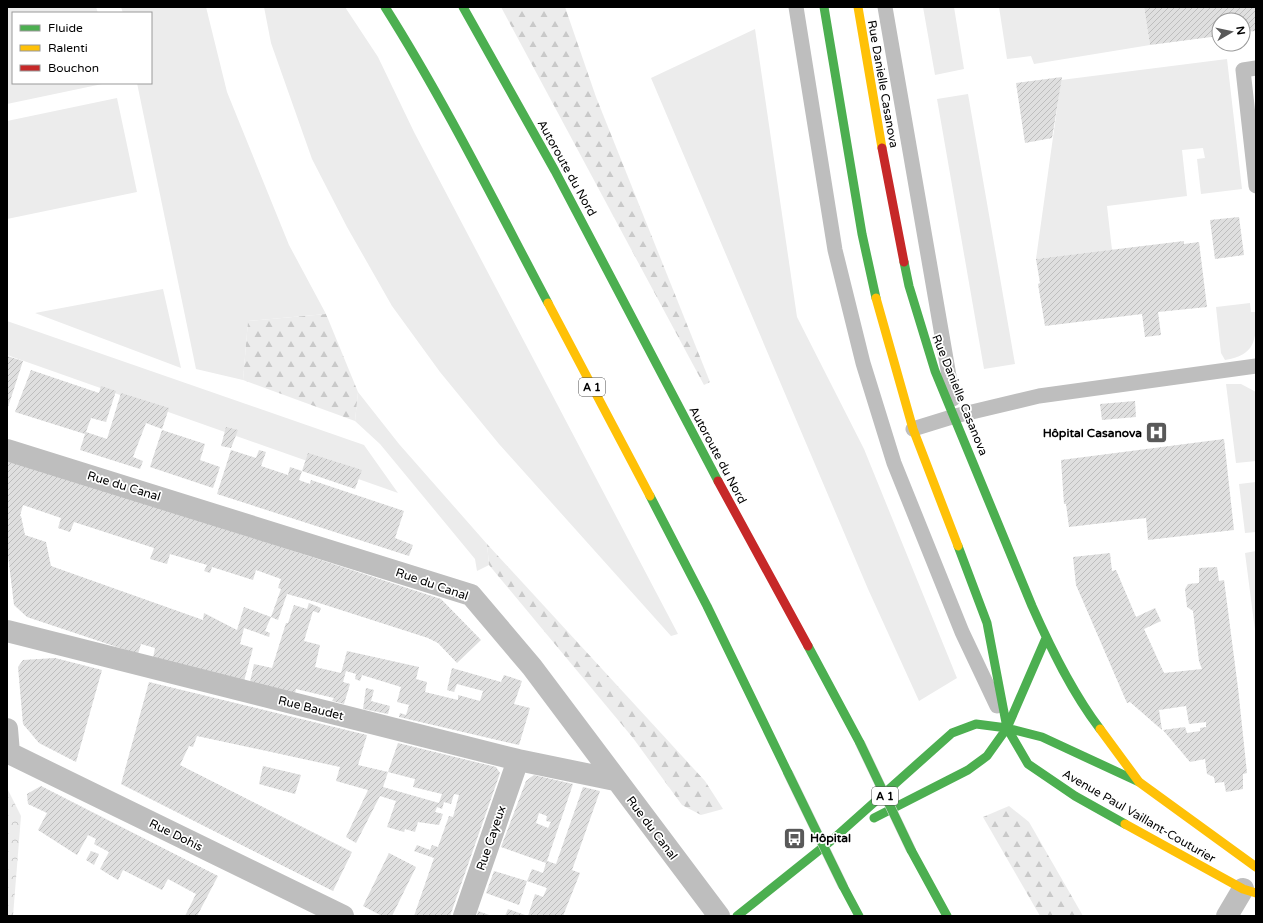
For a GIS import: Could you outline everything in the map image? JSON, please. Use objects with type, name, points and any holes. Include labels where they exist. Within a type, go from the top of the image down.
[{"type":"main road","name":"A 1","points":[[385,7],[410,47],[473,161],[645,487],[707,606],[859,916]]},
{"type":"main road","name":"Autoroute du Nord","points":[[463,7],[498,66],[583,221],[700,447],[860,743],[911,850],[947,916]]},
{"type":"main road","points":[[824,7],[862,234],[882,322],[913,429],[987,623],[1007,728]]},
{"type":"main road","name":"Rue Danielle Casanova","points":[[858,7],[894,221],[909,286],[934,371],[955,416],[1046,638],[1085,708],[1139,782]]},
{"type":"main road","points":[[832,840],[968,770],[987,756],[1007,728],[1046,638]]},
{"type":"main road","points":[[737,916],[832,840],[952,733],[976,724],[1007,728]]},
{"type":"main road","name":"Avenue Paul Vaillant-Couturier","points":[[1007,728],[1042,737],[1139,782],[1256,867]]},
{"type":"main road","name":"Avenue Paul Vaillant-Couturier","points":[[1007,728],[1028,764],[1075,796],[1250,891]]},
{"type":"street","name":"Rue du Canal","points":[[7,450],[471,595],[532,667],[615,780],[719,916]]},
{"type":"street","name":"Rue Baudet","points":[[7,631],[518,760],[615,780]]},
{"type":"street","name":"Rue Dohis","points":[[7,728],[9,753],[342,916]]},
{"type":"street","name":"Rue Cayeux","points":[[464,916],[518,760]]},
{"type":"street","points":[[1227,916],[1250,891]]},
{"type":"lane","points":[[796,7],[835,250],[863,363],[894,463],[962,632],[1007,728]]},
{"type":"lane","points":[[885,7],[949,372],[955,416]]},
{"type":"lane","points":[[1256,68],[1242,70],[1256,186]]},
{"type":"lane","points":[[913,429],[955,416],[1039,396],[1256,366]]},
{"type":"green space","points":[[7,7],[96,7],[98,12],[12,12],[12,84],[102,84],[7,104]]},
{"type":"green space","points":[[121,7],[206,7],[227,92],[289,245],[326,314],[248,321],[243,380],[196,369],[137,84],[152,84],[152,12],[123,12]]},
{"type":"green space","points":[[264,7],[345,7],[378,57],[414,132],[678,634],[671,636],[499,444],[440,372],[392,306],[347,227],[312,159],[271,43]]},
{"type":"green space","points":[[501,7],[565,7],[596,97],[710,382],[704,385]]},
{"type":"green space","points":[[923,7],[954,7],[964,69],[935,75]]},
{"type":"green space","points":[[999,7],[1144,7],[1150,45],[1034,64],[1031,56],[1007,59]]},
{"type":"green space","points":[[755,29],[797,317],[864,449],[957,678],[919,701],[868,589],[651,78]]},
{"type":"green space","points":[[1227,59],[1242,189],[1201,194],[1197,159],[1205,158],[1203,148],[1182,150],[1187,196],[1107,206],[1112,250],[1036,259],[1061,80]]},
{"type":"green space","points":[[968,94],[1015,364],[984,369],[937,99]]},
{"type":"green space","points":[[117,98],[137,192],[7,219],[7,121]]},
{"type":"green space","points":[[163,289],[181,368],[35,313]]},
{"type":"green space","points":[[1250,303],[1251,312],[1256,312],[1256,330],[1252,344],[1243,354],[1236,358],[1225,360],[1221,353],[1216,307]]},
{"type":"green space","points":[[326,314],[358,392],[355,421],[243,380],[248,321]]},
{"type":"green space","points":[[7,321],[364,445],[398,493],[7,355]]},
{"type":"green space","points":[[1226,384],[1241,384],[1256,392],[1256,461],[1236,463]]},
{"type":"green space","points":[[358,392],[399,444],[487,544],[489,565],[477,571],[475,559],[380,444],[355,421]]},
{"type":"green space","points":[[1256,482],[1256,532],[1245,533],[1239,484]]},
{"type":"green space","points":[[487,544],[705,781],[723,809],[701,815],[682,805],[633,738],[489,565]]},
{"type":"green space","points":[[1256,551],[1256,638],[1245,553]]},
{"type":"green space","points":[[7,788],[21,816],[13,916],[7,916]]},
{"type":"green space","points":[[1009,806],[1029,822],[1083,916],[1040,916],[983,817]]},
{"type":"building","points":[[1144,7],[1256,7],[1256,31],[1251,31],[1251,12],[1211,12],[1211,37],[1150,45]]},
{"type":"building","points":[[1062,77],[1052,138],[1025,143],[1016,83]]},
{"type":"building","points":[[1239,217],[1244,255],[1215,259],[1210,220]]},
{"type":"building","points":[[1184,241],[1184,244],[1199,242],[1207,307],[1158,312],[1161,335],[1145,337],[1142,314],[1045,326],[1038,284],[1040,283],[1036,259]]},
{"type":"building","points":[[7,356],[23,361],[7,410]]},
{"type":"building","points":[[31,370],[99,393],[101,386],[116,391],[106,422],[91,418],[86,432],[107,439],[121,393],[169,408],[162,429],[146,423],[133,457],[143,461],[140,469],[80,450],[85,434],[15,412]]},
{"type":"building","points":[[1135,401],[1136,417],[1102,420],[1100,404]]},
{"type":"building","points":[[226,427],[238,430],[231,448],[221,446]]},
{"type":"building","points":[[162,430],[205,444],[200,460],[220,467],[213,488],[150,467]]},
{"type":"building","points":[[1224,439],[1234,530],[1148,540],[1146,518],[1069,527],[1066,504],[1064,504],[1061,460]]},
{"type":"building","points":[[231,450],[256,458],[259,450],[266,452],[261,466],[288,475],[290,467],[302,471],[299,480],[310,484],[311,480],[404,511],[395,538],[413,545],[409,556],[217,494]]},
{"type":"building","points":[[308,453],[362,470],[355,489],[302,471]]},
{"type":"building","points":[[7,458],[441,599],[481,640],[457,663],[438,643],[428,638],[287,594],[278,620],[271,617],[265,631],[270,633],[269,637],[244,628],[240,644],[253,648],[244,681],[153,658],[155,648],[141,644],[138,654],[27,617],[14,605],[7,547]],"holes":[[[23,505],[61,518],[58,528],[70,532],[74,522],[154,548],[150,559],[167,564],[170,554],[207,565],[204,571],[210,573],[212,567],[253,580],[256,570],[281,579],[278,588],[281,589],[271,617],[244,607],[237,630],[204,613],[203,620],[51,566],[46,542],[25,535],[20,516]]]},
{"type":"building","points":[[1110,553],[1112,571],[1116,570],[1136,617],[1155,608],[1161,621],[1144,629],[1164,673],[1202,669],[1199,661],[1193,611],[1187,607],[1185,589],[1188,584],[1199,583],[1199,568],[1217,567],[1219,581],[1224,580],[1238,688],[1247,773],[1243,774],[1243,789],[1226,792],[1224,782],[1215,783],[1214,777],[1207,774],[1205,759],[1190,762],[1163,730],[1185,727],[1187,733],[1200,731],[1200,728],[1206,727],[1206,722],[1189,724],[1186,706],[1159,710],[1162,730],[1130,702],[1127,703],[1076,585],[1073,557]]},
{"type":"building","points":[[309,603],[321,608],[319,613],[313,611],[304,641],[320,645],[315,667],[341,673],[347,651],[419,667],[416,679],[427,682],[425,692],[458,700],[458,695],[480,701],[483,691],[457,684],[454,692],[447,690],[452,668],[501,682],[504,675],[522,681],[514,704],[530,708],[519,745],[399,717],[400,713],[406,715],[409,705],[397,702],[401,687],[362,675],[360,681],[355,679],[356,674],[346,671],[343,682],[350,684],[344,704],[332,701],[334,698],[296,689],[295,693],[250,682],[254,664],[272,668],[286,623],[288,623],[294,605],[307,609]]},
{"type":"building","points":[[55,658],[102,670],[76,762],[39,743],[23,724],[18,667],[23,660]]},
{"type":"building","points":[[149,682],[367,735],[358,765],[388,772],[398,743],[496,767],[500,773],[450,916],[414,916],[434,858],[414,851],[417,845],[430,850],[432,845],[438,847],[449,816],[453,817],[459,795],[454,794],[451,804],[444,802],[442,809],[437,807],[435,812],[443,814],[439,825],[418,822],[415,832],[405,829],[404,832],[387,827],[396,801],[380,796],[356,843],[346,837],[368,790],[336,781],[340,767],[197,736],[193,747],[189,746],[180,765],[352,852],[333,891],[121,784]],"holes":[[[388,772],[415,779],[413,787],[442,794],[439,803],[383,787]]]},
{"type":"building","points":[[366,688],[374,690],[371,701],[390,706],[388,714],[363,709]]},
{"type":"building","points":[[263,766],[301,775],[295,794],[259,784]]},
{"type":"building","points":[[534,775],[573,784],[547,861],[556,864],[583,787],[600,791],[572,870],[580,873],[563,916],[528,916],[535,894],[543,897],[547,888],[527,881],[532,869],[543,873],[546,863],[501,847],[526,781]],"holes":[[[539,813],[547,816],[546,821],[551,822],[548,828],[536,823]]]},
{"type":"building","points":[[41,786],[218,876],[197,916],[185,916],[196,894],[168,879],[162,890],[123,870],[118,880],[100,869],[109,852],[94,844],[96,839],[88,835],[77,855],[38,830],[47,813],[28,804],[27,794]]},
{"type":"building","points":[[91,851],[99,854],[94,865],[86,860]]},
{"type":"building","points":[[389,853],[416,867],[392,916],[382,916],[363,906]]},
{"type":"building","points":[[494,871],[527,881],[519,905],[486,893]]},
{"type":"building","points":[[508,909],[528,916],[505,916]]},
{"type":"building","points":[[478,911],[492,916],[477,916]]},
{"type":"traffic: fast","points":[[385,7],[449,116],[548,303]]},
{"type":"traffic: fast","points":[[463,7],[555,171],[718,481]]},
{"type":"traffic: fast","points":[[824,7],[862,234],[876,298]]},
{"type":"traffic: fast","points":[[904,262],[909,286],[935,371],[1032,606],[1063,670],[1080,700],[1100,729]]},
{"type":"traffic: fast","points":[[650,496],[707,606],[788,773]]},
{"type":"traffic: fast","points":[[958,546],[987,623],[1007,728],[1028,764],[1075,796],[1125,824]]},
{"type":"traffic: fast","points":[[874,818],[968,770],[987,756],[1007,728],[1046,638]]},
{"type":"traffic: fast","points":[[808,646],[860,743]]},
{"type":"traffic: fast","points":[[737,916],[832,840],[952,733],[976,724],[1007,728],[1042,737],[1139,782]]},
{"type":"traffic: fast","points":[[860,743],[911,850]]},
{"type":"traffic: fast","points":[[788,773],[843,886]]},
{"type":"traffic: fast","points":[[911,850],[947,916]]},
{"type":"traffic: fast","points":[[843,886],[859,916]]},
{"type":"traffic: slow","points":[[858,7],[882,148]]},
{"type":"traffic: slow","points":[[876,298],[913,429],[958,546]]},
{"type":"traffic: slow","points":[[548,303],[650,496]]},
{"type":"traffic: slow","points":[[1100,729],[1139,782],[1256,867]]},
{"type":"traffic: slow","points":[[1125,824],[1243,889],[1256,893]]},
{"type":"traffic: jam","points":[[882,148],[904,262]]},
{"type":"traffic: jam","points":[[718,481],[808,646]]},
{"type":"place","name":"Hôpital Casanova","points":[[1157,433]]},
{"type":"place","name":"Hôpital","points":[[795,838]]}]
